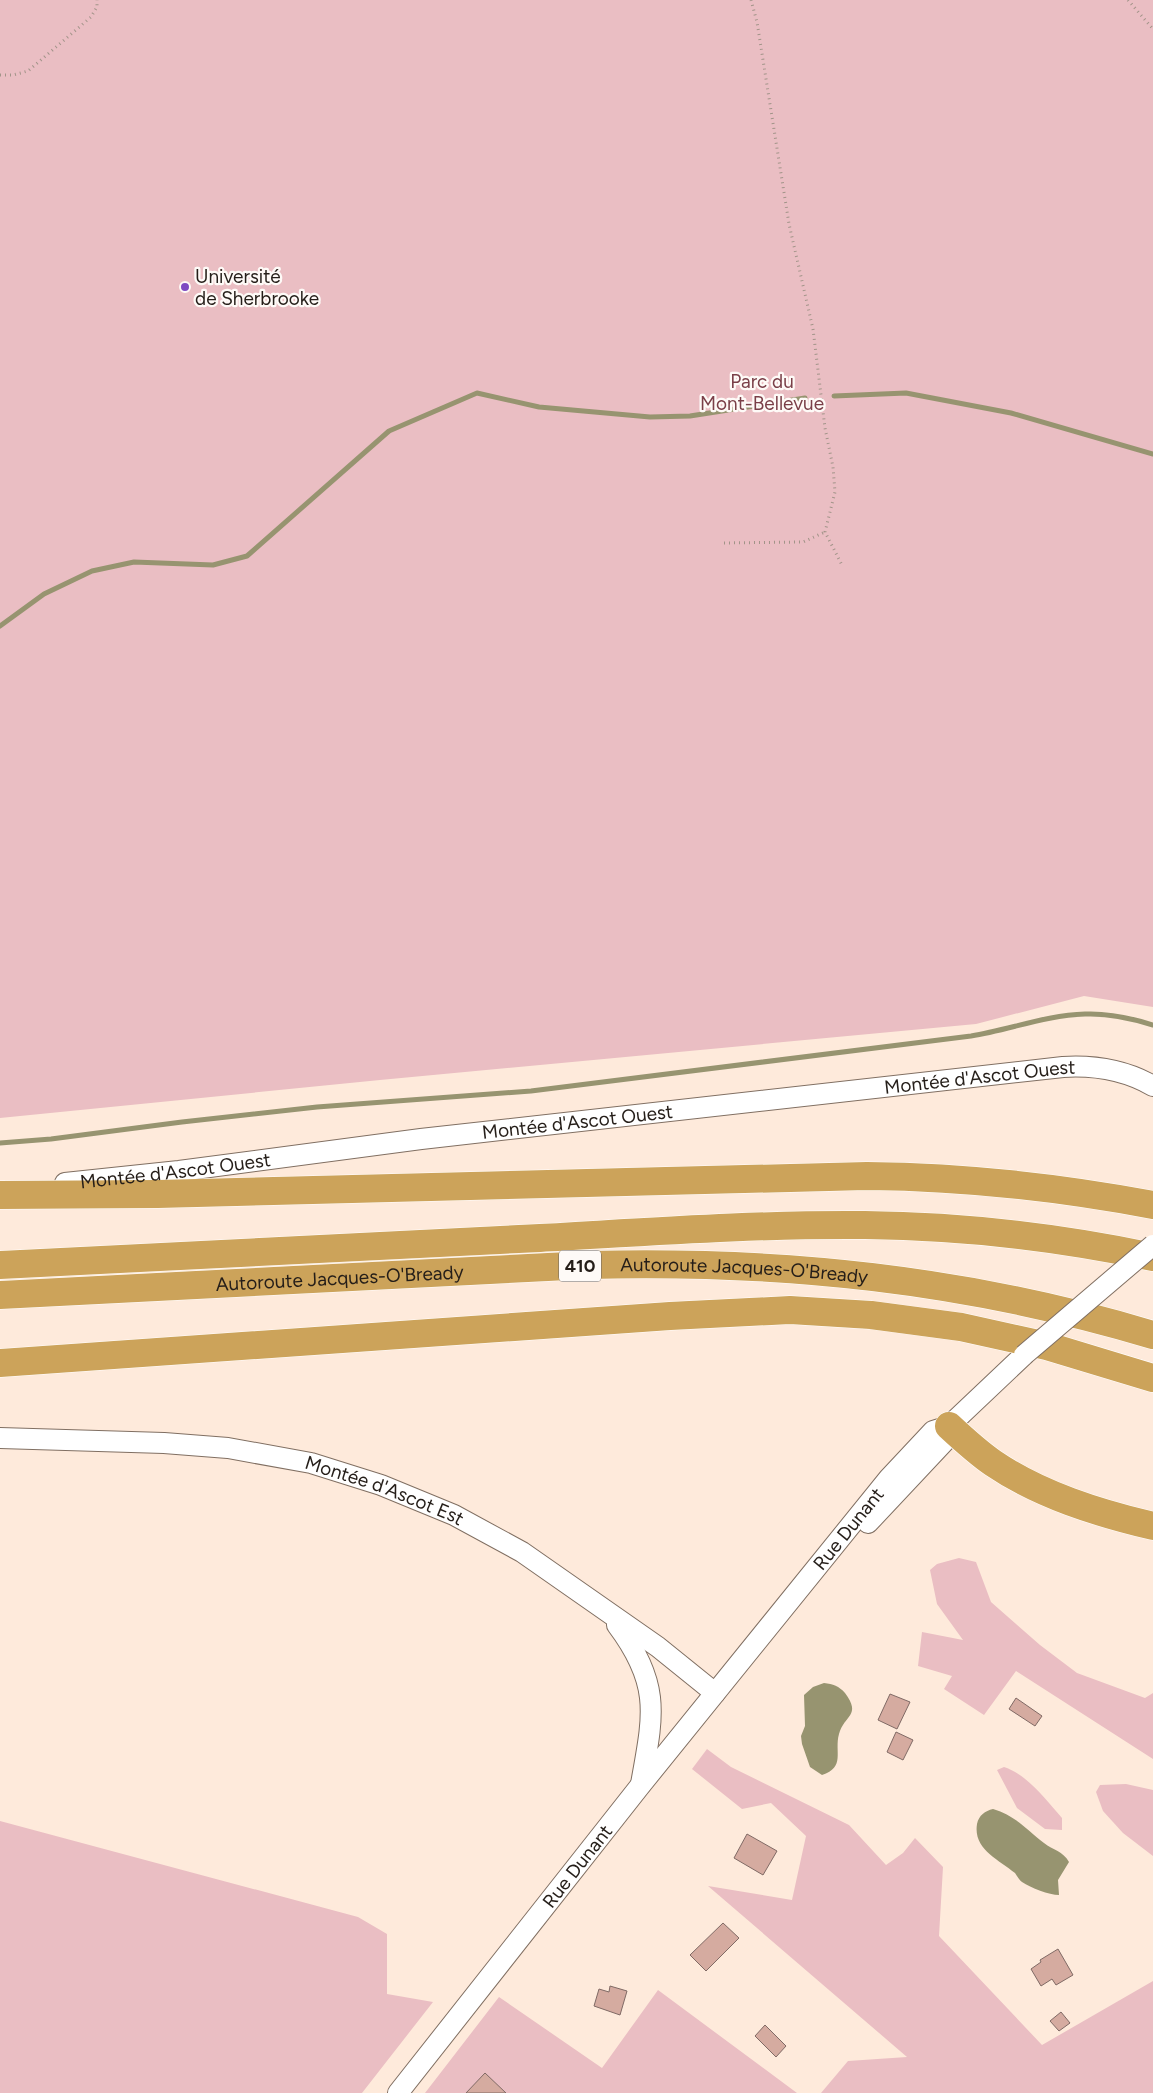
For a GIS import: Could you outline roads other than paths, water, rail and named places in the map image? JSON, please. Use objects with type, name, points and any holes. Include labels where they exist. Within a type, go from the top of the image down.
[{"type":"highway","points":[[0,1195],[158,1194],[867,1176],[1009,1183],[1153,1205]]},
{"type":"highway","name":"Autoroute Jacques-O'Bready","points":[[0,1265],[833,1225],[899,1226],[1004,1233],[1079,1243],[1153,1257]]},
{"type":"highway","name":"Autoroute Jacques-O'Bready","points":[[0,1295],[588,1265],[742,1266],[849,1274],[953,1288],[1063,1311],[1153,1335]]},
{"type":"highway","points":[[0,1363],[670,1316],[790,1310],[878,1315],[961,1327],[1056,1349],[1153,1378]]},
{"type":"highway","points":[[949,1426],[982,1455],[1020,1479],[1088,1508],[1153,1526]]},
{"type":"street","name":"Montée d'Ascot Ouest","points":[[0,1189],[148,1175],[421,1139],[1063,1067],[1083,1066],[1111,1069],[1153,1086]]},
{"type":"street","name":"Rue Dunant","points":[[398,2093],[640,1786],[889,1478],[933,1431],[949,1426],[1011,1367],[1153,1245]]},
{"type":"street","name":"Montée d'Ascot Est","points":[[0,1438],[150,1442],[214,1446],[269,1454],[334,1469],[410,1496],[468,1522],[538,1562],[658,1647],[715,1693]]},
{"type":"street","points":[[603,1609],[636,1652],[643,1667],[649,1690],[651,1720],[640,1786]]},
{"type":"waterway","points":[[0,626],[44,594],[92,571],[134,562],[213,565],[247,556],[389,431],[477,393],[539,407],[650,417],[690,416],[805,398]]},
{"type":"waterway","points":[[834,396],[906,393],[1011,413],[1153,454]]},
{"type":"waterway","points":[[0,1143],[51,1139],[317,1107],[531,1091],[971,1036],[1070,1015],[1111,1015],[1153,1025]]},
{"type":"place","name":"Université de Sherbrooke","points":[[185,287]]},
{"type":"park label","name":"Parc du Mont-Bellevue","points":[[762,392]]}]
